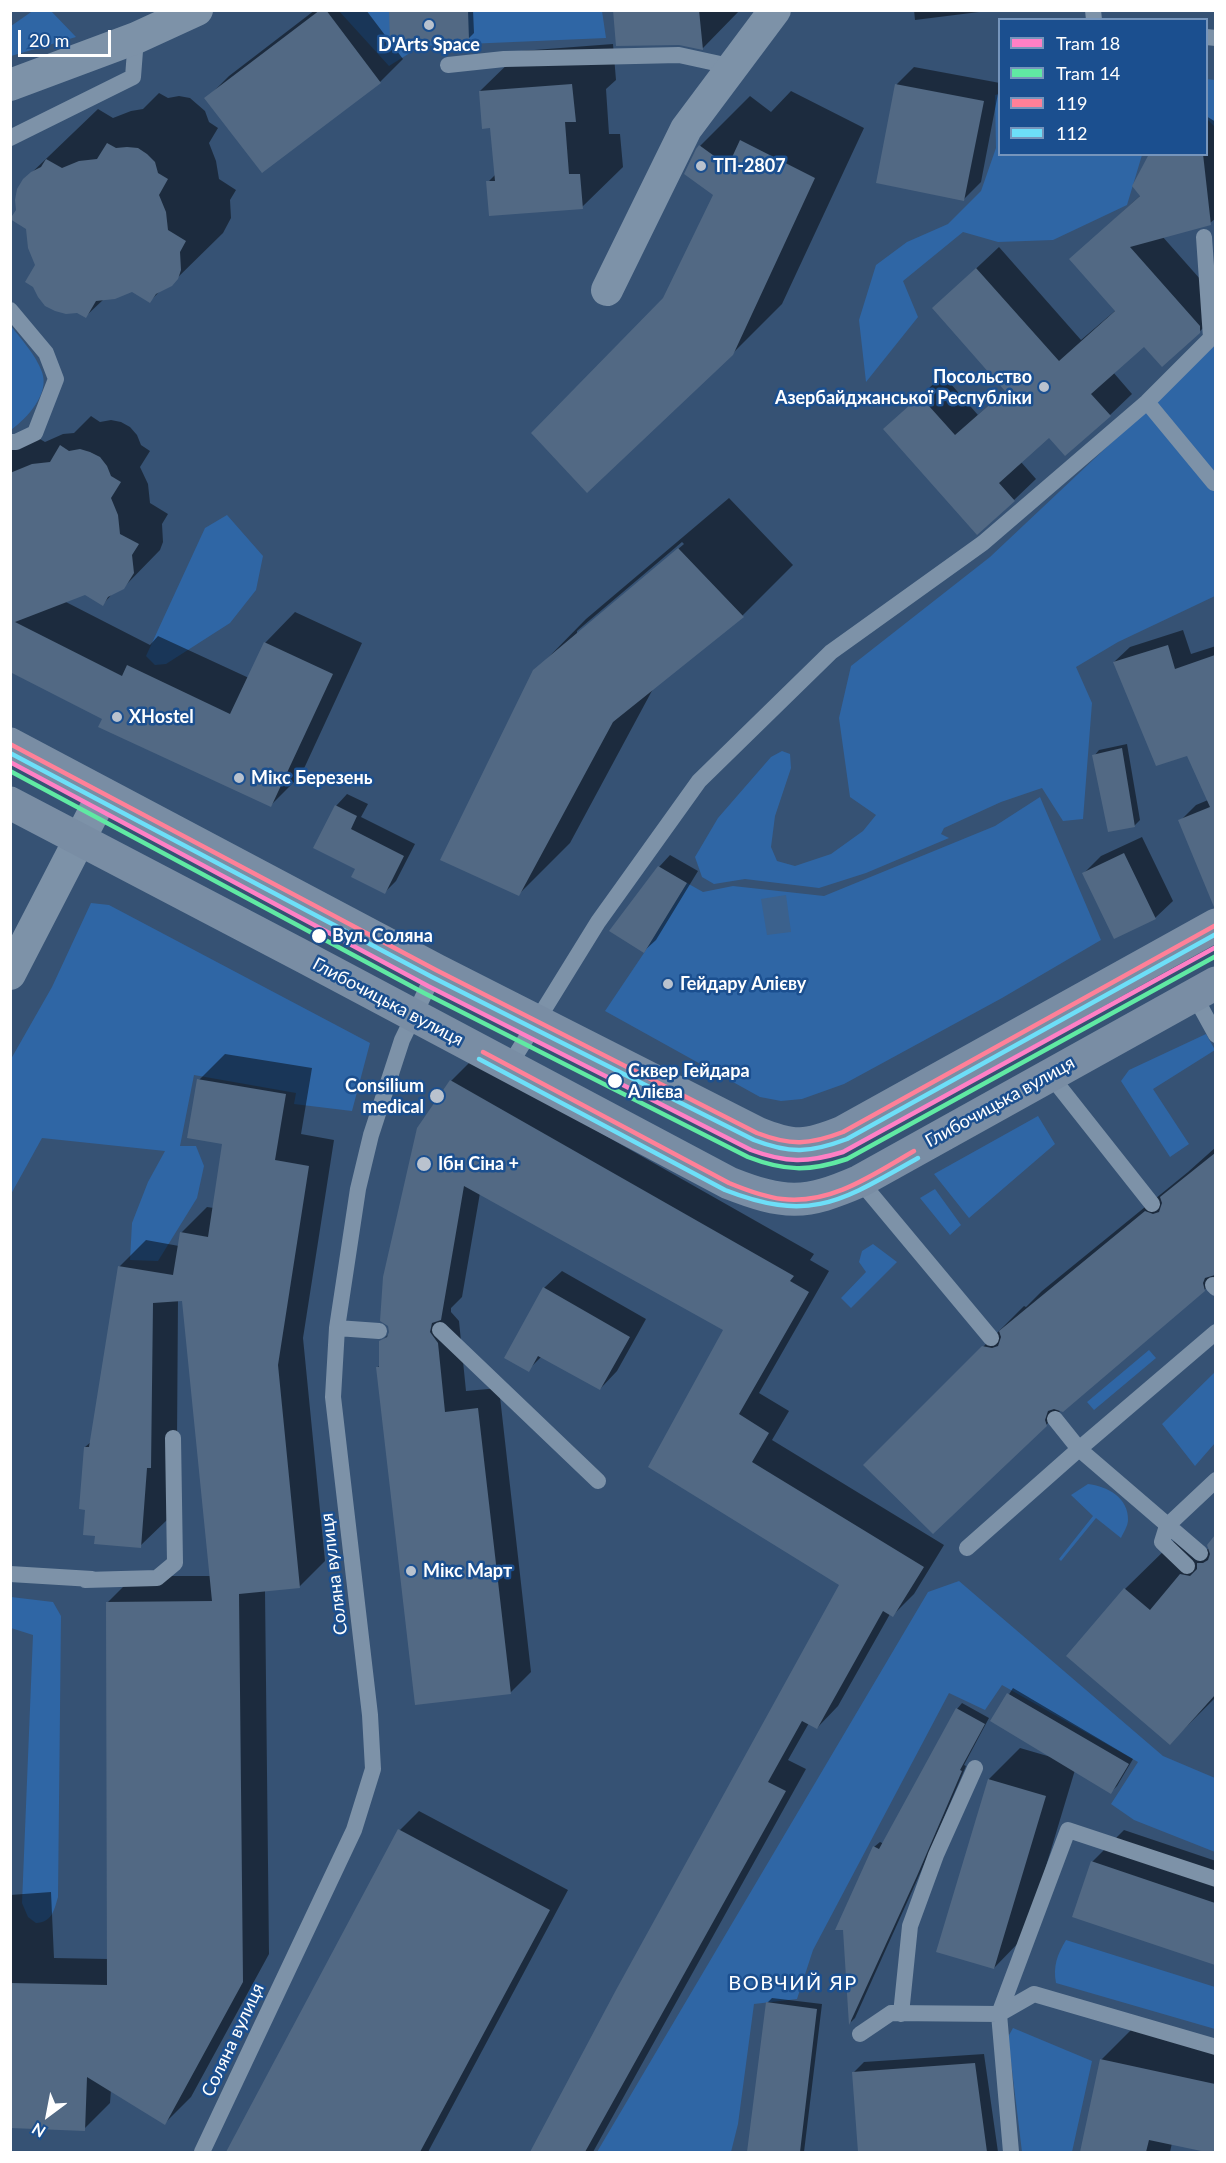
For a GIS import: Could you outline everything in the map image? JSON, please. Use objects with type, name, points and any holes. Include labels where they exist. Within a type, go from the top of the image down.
[{"type":"main road","points":[[10,744],[436,970],[757,1133],[779,1142],[797,1145],[819,1142],[843,1132],[1215,926]]},
{"type":"main road","name":"Глибочицька вулиця","points":[[10,803],[729,1183],[759,1195],[784,1200],[828,1195],[860,1181],[1205,989]]},
{"type":"street","points":[[10,85],[136,38],[197,10]]},
{"type":"street","points":[[607,290],[686,129],[775,10]]},
{"type":"street","points":[[10,974],[103,794]]},
{"type":"lane","points":[[10,138],[133,77],[136,38]]},
{"type":"lane","points":[[448,65],[504,59],[679,55],[734,67]]},
{"type":"lane","points":[[509,1066],[598,922],[699,781],[831,652],[983,543],[1147,402],[1211,338],[1204,237]]},
{"type":"lane","points":[[10,310],[46,353],[56,379],[44,415],[35,433],[16,442],[10,442]]},
{"type":"lane","points":[[1147,402],[1214,483]]},
{"type":"lane","name":"Соляна вулиця","points":[[202,2152],[354,1830],[373,1769],[370,1715],[333,1397],[337,1328],[358,1189],[371,1135],[402,1040],[436,970]]},
{"type":"lane","points":[[1205,989],[1215,1035]]},
{"type":"lane","points":[[1050,1074],[1152,1204]]},
{"type":"lane","points":[[860,1181],[992,1338]]},
{"type":"lane","points":[[337,1328],[379,1331]]},
{"type":"lane","points":[[440,1330],[598,1481]]},
{"type":"lane","points":[[968,1548],[1215,1332]]},
{"type":"lane","points":[[1055,1419],[1079,1449],[1200,1553]]},
{"type":"lane","points":[[10,1574],[92,1579],[85,1580],[157,1578],[175,1563],[173,1438]]},
{"type":"lane","points":[[1187,1566],[1162,1542],[1167,1526],[1215,1480]]},
{"type":"lane","points":[[901,2014],[910,1926],[936,1855],[975,1768]]},
{"type":"lane","points":[[1011,2152],[999,2014],[1068,1830],[1215,1879]]},
{"type":"lane","points":[[860,2034],[891,2013],[999,2014],[1034,1994],[1215,2047]]},
{"type":"shaded area","points":[[34,10],[51,11],[76,37],[11,56],[11,26]]},
{"type":"shaded area","points":[[339,11],[602,11],[606,38],[421,46],[389,66]]},
{"type":"shaded area","points":[[1208,79],[1215,80],[1215,127],[1208,120]]},
{"type":"shaded area","points":[[998,94],[998,156],[1142,156],[1127,205],[1053,240],[998,242],[963,232],[903,281],[918,317],[866,382],[859,320],[876,265],[907,242],[948,224],[981,191],[996,148],[995,95]]},
{"type":"shaded area","points":[[10,325],[36,359],[44,380],[36,405],[11,430]]},
{"type":"shaded area","points":[[1215,345],[1215,596],[1118,642],[1076,667],[1092,703],[1083,819],[1063,821],[1042,788],[1001,802],[944,828],[941,834],[949,838],[866,873],[819,888],[745,879],[714,884],[702,877],[695,857],[718,818],[771,757],[782,751],[790,754],[791,768],[775,816],[771,847],[777,861],[795,866],[831,854],[863,831],[876,815],[850,797],[839,718],[851,666],[990,557]]},
{"type":"shaded area","points":[[227,515],[263,556],[256,590],[230,623],[166,664],[155,665],[146,656],[205,528]]},
{"type":"shaded area","name":"Сквер Гейдара Алієва","points":[[1040,797],[1101,940],[1002,998],[844,1084],[802,1099],[781,1101],[760,1097],[605,1011],[687,883],[703,892],[733,886],[824,896],[995,826]]},
{"type":"shaded area","points":[[786,895],[791,932],[767,935],[761,899]]},
{"type":"shaded area","points":[[91,903],[109,905],[370,1043],[352,1111],[294,1104],[296,1093],[194,1075],[180,1146],[196,1146],[204,1166],[197,1198],[158,1261],[130,1260],[132,1223],[148,1182],[165,1151],[42,1138],[11,1194],[11,1059],[52,987]]},
{"type":"shaded area","points":[[1206,1034],[1215,1050],[1153,1089],[1189,1144],[1170,1157],[1121,1081],[1129,1070]]},
{"type":"shaded area","points":[[1038,1116],[1055,1144],[969,1218],[934,1174]]},
{"type":"shaded area","points":[[935,1189],[961,1225],[950,1235],[920,1198]]},
{"type":"shaded area","points":[[873,1244],[897,1262],[851,1308],[841,1298],[866,1272],[859,1262],[862,1251]]},
{"type":"shaded area","points":[[1149,1350],[1156,1358],[1094,1410],[1087,1402]]},
{"type":"shaded area","points":[[1215,1372],[1215,1443],[1195,1466],[1162,1424]]},
{"type":"shaded area","points":[[1088,1484],[1109,1490],[1121,1499],[1127,1512],[1127,1525],[1121,1538],[1096,1518],[1061,1561],[1059,1559],[1093,1516],[1071,1495]]},
{"type":"shaded area","points":[[959,1581],[1163,1756],[1215,1778],[1215,1852],[1134,1820],[1111,1804],[1138,1762],[1002,1685],[985,1710],[949,1693],[813,1950],[797,1999],[754,2004],[738,2124],[731,2152],[597,2152],[928,1592]]},
{"type":"shaded area","points":[[11,1597],[53,1602],[61,1616],[58,1897],[54,1911],[49,1918],[36,1923],[28,1917],[22,1903],[33,1635],[11,1628]]},
{"type":"shaded area","points":[[1066,1940],[1215,1987],[1215,2029],[1056,1983],[1056,1961]]},
{"type":"shaded area","points":[[1013,2028],[1092,2061],[1072,2152],[1022,2152],[1008,2037]]},
{"type":"building","points":[[320,10],[326,10],[381,83],[262,173],[204,98]]},
{"type":"building","name":"D'Arts Space","points":[[389,10],[468,10],[469,40],[390,43]]},
{"type":"building","points":[[613,10],[699,10],[703,50],[679,45],[616,46]]},
{"type":"building","points":[[572,84],[576,122],[565,122],[569,174],[580,174],[583,209],[489,216],[486,181],[495,181],[490,128],[482,129],[479,91]]},
{"type":"building","points":[[895,84],[984,101],[964,201],[876,183]]},
{"type":"building","points":[[740,140],[815,178],[733,355],[587,493],[531,433],[663,298],[713,195],[684,174],[696,149],[699,145],[728,166]]},
{"type":"building","points":[[107,143],[116,148],[138,148],[155,162],[158,173],[168,179],[159,195],[166,212],[168,230],[186,241],[180,252],[181,270],[178,279],[172,286],[156,294],[150,303],[132,292],[115,299],[96,301],[86,318],[77,313],[66,314],[45,306],[33,287],[25,282],[35,265],[28,248],[26,229],[10,219],[16,210],[17,189],[23,179],[41,167],[46,159],[62,168],[79,161],[97,159]]},
{"type":"building","name":"Посольство Азербайджанської Республіки","points":[[1148,156],[1203,156],[1211,225],[1130,247],[1200,326],[1200,333],[1162,367],[1144,347],[1091,394],[1111,416],[1065,456],[1049,438],[999,483],[1015,501],[977,535],[883,429],[920,396],[955,435],[1005,391],[932,308],[976,268],[1059,361],[1115,311],[1069,259],[1140,196],[1132,186]]},
{"type":"building","points":[[60,445],[69,451],[80,449],[100,457],[111,476],[121,482],[111,498],[118,515],[120,534],[139,544],[132,555],[134,573],[124,589],[108,597],[103,606],[85,595],[15,622],[122,676],[127,665],[230,714],[264,642],[333,674],[271,807],[98,727],[102,719],[10,672],[10,473],[32,464],[50,462]]},
{"type":"building","points":[[678,548],[744,617],[613,722],[519,896],[440,860],[533,670]]},
{"type":"building","points":[[1168,645],[1175,669],[1215,655],[1214,907],[1178,820],[1210,807],[1187,756],[1156,766],[1113,662]]},
{"type":"building","points":[[1122,748],[1135,827],[1108,832],[1092,755]]},
{"type":"building","points":[[335,805],[357,816],[351,829],[404,856],[385,894],[351,877],[355,869],[313,848]]},
{"type":"building","points":[[1124,853],[1156,919],[1114,939],[1082,873]]},
{"type":"building","points":[[658,866],[687,883],[644,953],[609,931]]},
{"type":"building","points":[[197,1079],[286,1094],[275,1160],[309,1166],[278,1365],[300,1588],[239,1594],[243,1982],[165,2125],[87,2077],[85,2131],[10,2128],[10,1983],[107,1985],[106,1602],[212,1601],[182,1301],[153,1303],[151,1468],[147,1468],[141,1548],[94,1544],[95,1536],[83,1535],[85,1510],[79,1509],[84,1447],[89,1447],[118,1266],[173,1275],[180,1232],[208,1237],[222,1144],[187,1138]]},
{"type":"building","points":[[450,1080],[794,1276],[790,1281],[809,1292],[739,1414],[769,1433],[752,1462],[924,1567],[893,1617],[883,1611],[817,1729],[802,1721],[768,1782],[786,1791],[585,2152],[530,2152],[616,1990],[839,1585],[648,1467],[723,1330],[464,1186],[441,1320],[432,1323],[430,1332],[438,1343],[445,1412],[478,1408],[511,1694],[415,1705],[376,1367],[379,1367],[379,1341],[387,1337],[389,1332],[388,1326],[380,1321],[383,1277],[417,1128]]},
{"type":"building","points":[[1215,1153],[1215,1275],[1205,1278],[1203,1283],[1205,1291],[1063,1412],[1054,1409],[1048,1411],[1045,1420],[1047,1426],[933,1534],[863,1465],[982,1346],[992,1348],[998,1346],[1001,1337],[999,1331],[1145,1211],[1153,1214],[1159,1212],[1162,1203],[1160,1197]]},
{"type":"building","points":[[543,1287],[630,1337],[600,1390],[538,1356],[529,1372],[504,1358]]},
{"type":"building","points":[[1215,1535],[1215,1695],[1170,1745],[1066,1656],[1124,1588],[1150,1610],[1180,1574],[1190,1576],[1197,1569],[1197,1563],[1208,1560],[1210,1554],[1207,1545]]},
{"type":"building","points":[[1007,1693],[1129,1764],[1111,1794],[990,1721]]},
{"type":"building","points":[[956,1708],[985,1724],[960,1770],[962,1771],[917,1876],[849,2025],[843,1930],[835,1930],[873,1846],[879,1849]]},
{"type":"building","points":[[988,1779],[1046,1796],[994,1969],[936,1952]]},
{"type":"building","points":[[398,1829],[550,1910],[420,2152],[226,2152]]},
{"type":"building","points":[[1091,1861],[1215,1903],[1215,1965],[1072,1917]]},
{"type":"building","points":[[766,2002],[817,2009],[800,2152],[747,2152]]},
{"type":"building","points":[[1100,2059],[1215,2084],[1215,2152],[1149,2140],[1146,2152],[1080,2152]]},
{"type":"building","points":[[975,2063],[987,2152],[858,2152],[852,2072]]},
{"type":"tram line","name":"18","points":[[10,762],[428,986],[751,1150],[786,1159],[807,1160],[843,1152],[1216,947]]},
{"type":"tram line","name":"14","points":[[10,771],[424,993],[748,1157],[785,1167],[808,1168],[847,1159],[1216,956]]},
{"type":"transit line","name":"119","points":[[10,744],[436,970],[757,1133],[790,1142],[810,1141],[843,1132],[1216,925]]},
{"type":"transit line","name":"112","points":[[10,753],[432,977],[754,1140],[789,1150],[822,1147],[847,1139],[1216,934]]},
{"type":"transit line","name":"119","points":[[483,1052],[729,1183],[769,1197],[800,1200],[835,1193],[868,1178],[914,1151]]},
{"type":"transit line","name":"112","points":[[479,1059],[725,1190],[755,1200],[781,1205],[805,1206],[826,1202],[847,1196],[868,1186],[918,1158]]},
{"type":"place","name":"D'Arts Space","points":[[429,25]]},
{"type":"place","name":"ТП-2807","points":[[701,166]]},
{"type":"place","name":"Посольство Азербайджанської Республіки","points":[[1044,387]]},
{"type":"place","name":"XHostel","points":[[117,717]]},
{"type":"place","name":"Мікс Березень","points":[[239,778]]},
{"type":"place","name":"Вул. Соляна","points":[[319,936]]},
{"type":"place","name":"Гейдару Алієву","points":[[668,984]]},
{"type":"place","name":"Сквер Гейдара Алієва","points":[[615,1081]]},
{"type":"place","name":"Consilium medical","points":[[437,1096]]},
{"type":"place","name":"Ібн Сіна +","points":[[424,1164]]},
{"type":"place","name":"Мікс Март","points":[[411,1571]]},
{"type":"district","name":"ВОВЧИЙ ЯР","points":[[793,1984]]}]
